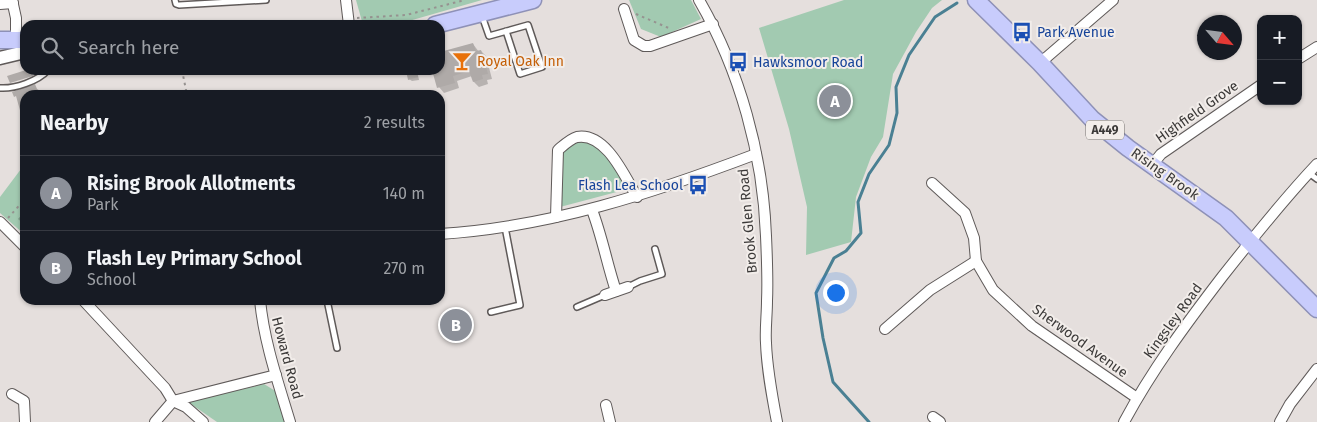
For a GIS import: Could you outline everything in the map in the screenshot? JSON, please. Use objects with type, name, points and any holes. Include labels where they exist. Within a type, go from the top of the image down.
[{"type":"highway","points":[[445,22],[533,0]]},
{"type":"highway","name":"Rising Brook","points":[[976,0],[1040,63],[1092,119],[1128,148],[1226,218],[1250,241]]},
{"type":"highway","name":"A449","points":[[1250,241],[1317,309]]},
{"type":"street","points":[[346,0],[349,20]]},
{"type":"street","name":"Brook Glen Road","points":[[700,0],[726,54],[741,96],[756,154],[764,202],[766,235],[766,342],[768,377],[777,422]]},
{"type":"street","points":[[1040,63],[1113,0]]},
{"type":"street","points":[[0,4],[12,2],[16,18],[16,43],[0,58]]},
{"type":"street","points":[[624,9],[634,40],[650,46],[712,24]]},
{"type":"street","points":[[1302,56],[1317,47]]},
{"type":"street","name":"Highfield Grove","points":[[1152,165],[1161,154],[1257,88]]},
{"type":"street","points":[[556,218],[558,150],[568,141],[577,137],[588,137],[609,151],[637,197]]},
{"type":"street","points":[[445,233],[505,227],[592,210],[637,197],[756,154]]},
{"type":"street","name":"Kingsley Road","points":[[1124,422],[1161,358],[1186,324],[1250,241],[1313,176],[1317,164]]},
{"type":"street","name":"Sherwood Avenue","points":[[932,183],[965,213],[974,238],[976,260],[993,290],[1032,326],[1137,398]]},
{"type":"street","points":[[592,210],[616,291]]},
{"type":"street","points":[[1,223],[20,242]]},
{"type":"street","points":[[885,329],[930,290],[976,260]]},
{"type":"street","points":[[605,295],[628,288]]},
{"type":"street","points":[[88,305],[165,388],[173,401],[186,407],[203,422]]},
{"type":"street","name":"Howard Road","points":[[261,305],[276,375],[290,422]]},
{"type":"street","points":[[1280,422],[1290,404],[1317,369]]},
{"type":"street","points":[[156,422],[173,401],[276,375]]},
{"type":"street","points":[[12,394],[24,401],[25,422]]},
{"type":"street","points":[[606,405],[610,422]]},
{"type":"lane","points":[[175,0],[176,4],[179,5],[266,0]]},
{"type":"lane","points":[[481,13],[489,36],[528,24],[542,67],[520,74],[506,31]]},
{"type":"lane","points":[[0,88],[7,88],[37,79],[42,75]]},
{"type":"lane","points":[[491,312],[520,305],[505,227]]},
{"type":"lane","points":[[628,288],[640,281],[662,274],[655,249]]},
{"type":"lane","points":[[577,306],[605,295]]},
{"type":"lane","points":[[328,305],[336,348]]},
{"type":"path","points":[[365,20],[406,15],[465,0]]},
{"type":"path","points":[[624,9],[684,35]]},
{"type":"path","points":[[183,75],[187,90]]},
{"type":"path","points":[[1,223],[20,204]]},
{"type":"green space","points":[[356,0],[482,0],[412,20],[362,20]]},
{"type":"green space","points":[[629,0],[691,0],[701,19],[661,37],[641,29]]},
{"type":"green space","points":[[844,0],[942,0],[932,8],[916,32],[893,74],[883,137],[871,157],[856,197],[851,242],[806,255],[807,207],[789,129],[759,28]]},
{"type":"green space","points":[[577,140],[591,141],[606,152],[628,189],[560,207],[559,163],[564,148]]},
{"type":"green space","points":[[20,170],[20,231],[0,213],[0,197]]},
{"type":"green space","points":[[264,384],[277,392],[285,422],[217,422],[188,402]]},
{"type":"building","name":"Royal Oak Inn","points":[[473,43],[476,51],[481,50],[488,74],[482,75],[483,79],[473,82],[469,71],[453,76],[455,83],[437,88],[433,75],[445,75],[445,51]]},
{"type":"building","points":[[20,72],[20,75],[33,76],[10,83],[7,76]]},
{"type":"building","points":[[407,75],[417,75],[418,77],[408,80]]},
{"type":"building","points":[[35,84],[39,90],[20,90],[20,110],[16,96],[14,97],[12,92]]},
{"type":"waterway","name":"Rising Brook","points":[[869,422],[833,382],[823,338],[816,293],[834,258],[846,251],[861,233],[858,202],[869,174],[889,145],[897,113],[896,87],[909,55],[935,17],[957,3]]},
{"type":"place","name":"Park Avenue","points":[[1022,32]]},
{"type":"place","name":"Royal Oak Inn","points":[[462,61]]},
{"type":"place","name":"Hawksmoor Road","points":[[738,62]]},
{"type":"place","name":"Rising Brook Allotments","points":[[835,101]]},
{"type":"place","name":"Flash Lea School","points":[[698,185]]},
{"type":"place","name":"Flash Ley Primary School","points":[[456,325]]}]
